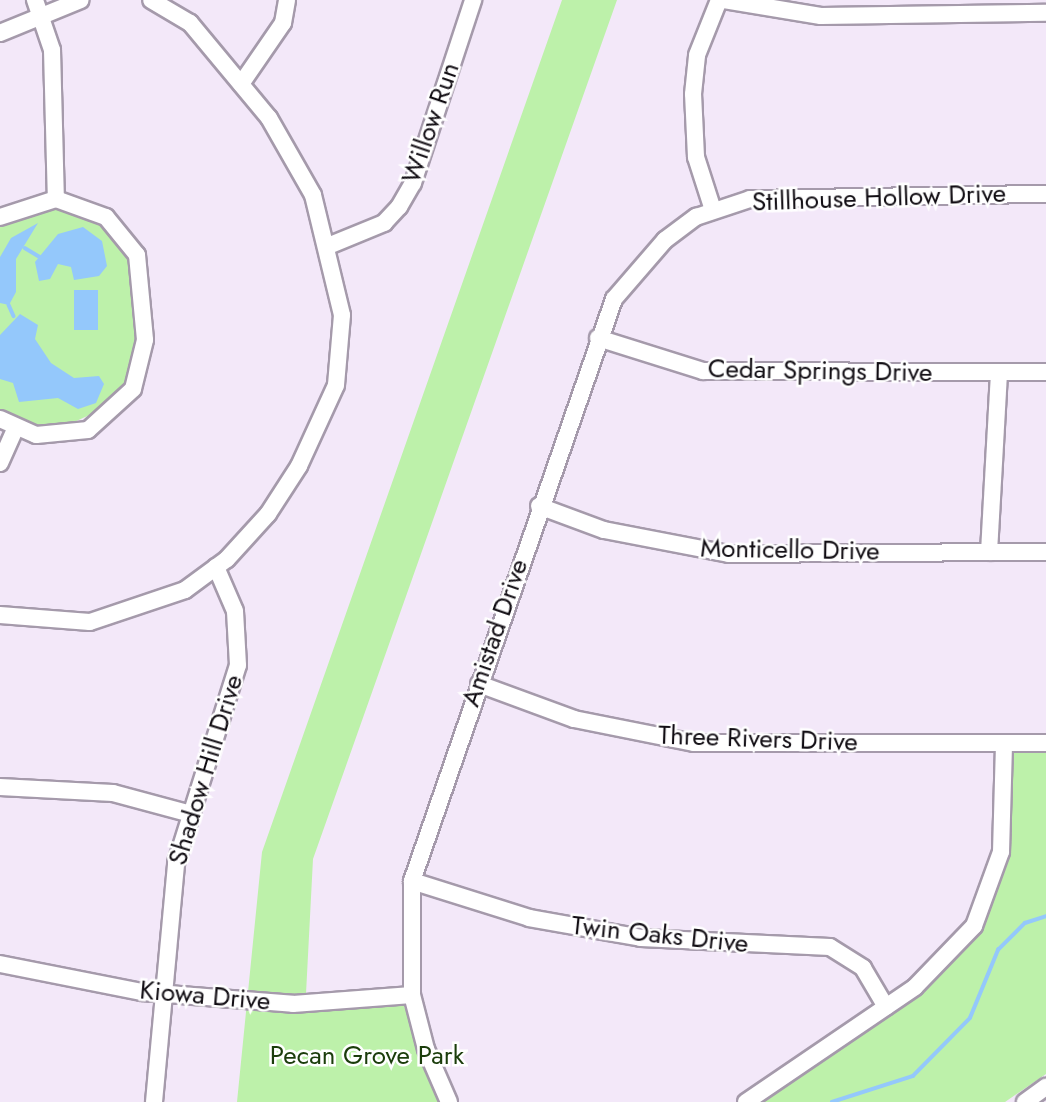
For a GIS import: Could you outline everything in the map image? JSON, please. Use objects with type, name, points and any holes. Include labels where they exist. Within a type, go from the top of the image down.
[{"type":"street","points":[[0,33],[38,7],[81,0]]},
{"type":"street","points":[[0,615],[90,622],[138,611],[216,567],[268,514],[299,466],[335,384],[342,315],[328,246],[296,159],[241,85],[190,23],[151,0]]},
{"type":"street","points":[[241,85],[283,23],[287,0]]},
{"type":"street","name":"Willow Run","points":[[328,246],[384,223],[399,207],[413,183],[473,0]]},
{"type":"street","points":[[713,210],[696,157],[692,117],[697,55],[719,0]]},
{"type":"street","points":[[724,0],[821,16],[1046,13]]},
{"type":"street","points":[[38,7],[55,83],[56,199]]},
{"type":"street","name":"Stillhouse Hollow Drive","points":[[713,210],[785,196],[1046,194]]},
{"type":"street","points":[[0,217],[56,199],[106,216],[137,255],[144,276],[142,367],[118,406],[88,430],[64,436],[15,429],[0,419]]},
{"type":"street","name":"Amistad Drive","points":[[449,1102],[426,1049],[412,995],[412,881],[539,506],[614,299],[639,264],[713,210]]},
{"type":"street","name":"Cedar Springs Drive","points":[[598,338],[703,371],[1046,372]]},
{"type":"street","points":[[989,552],[999,373]]},
{"type":"street","points":[[0,463],[15,429]]},
{"type":"street","name":"Monticello Drive","points":[[539,506],[604,530],[729,554],[1046,551]]},
{"type":"street","name":"Shadow Hill Drive","points":[[154,1102],[163,993],[187,813],[238,665],[235,611],[216,567]]},
{"type":"street","name":"Three Rivers Drive","points":[[479,684],[574,719],[694,743],[1046,743]]},
{"type":"street","points":[[746,1102],[886,1007],[950,957],[986,902],[1005,821],[1004,743]]},
{"type":"street","points":[[0,788],[113,793],[187,813]]},
{"type":"street","name":"Twin Oaks Drive","points":[[412,881],[529,918],[641,938],[830,947],[863,968],[886,1007]]},
{"type":"street","name":"Kiowa Drive","points":[[0,964],[163,993],[336,1005],[412,995]]},
{"type":"street","points":[[1025,1102],[1046,1087]]},
{"type":"green space","name":"Pecan Grove Park","points":[[562,0],[617,0],[313,859],[305,1013],[403,1003],[439,1102],[237,1102],[262,852]]},
{"type":"green space","points":[[54,204],[101,221],[130,257],[137,337],[126,384],[107,407],[61,428],[34,426],[0,411],[0,222]]},
{"type":"green space","points":[[1013,751],[1046,751],[1046,1074],[1005,1102],[763,1102],[923,990],[974,937],[1008,855]]},
{"type":"water","points":[[38,223],[16,259],[16,292],[9,305],[0,303],[0,257],[11,238]]},
{"type":"water","points":[[83,227],[102,241],[107,266],[99,276],[74,280],[71,267],[58,264],[50,279],[39,281],[35,262],[58,234]]},
{"type":"water","points":[[74,290],[98,290],[98,330],[74,330]]},
{"type":"water","points":[[20,314],[38,325],[35,339],[51,363],[74,378],[99,376],[104,384],[96,403],[78,409],[58,398],[19,402],[13,383],[0,379],[0,335]]},
{"type":"waterway","points":[[25,248],[40,257]]},
{"type":"waterway","points":[[9,305],[14,316]]},
{"type":"waterway","points":[[832,1102],[913,1076],[970,1018],[998,950],[1025,923],[1046,916]]}]
